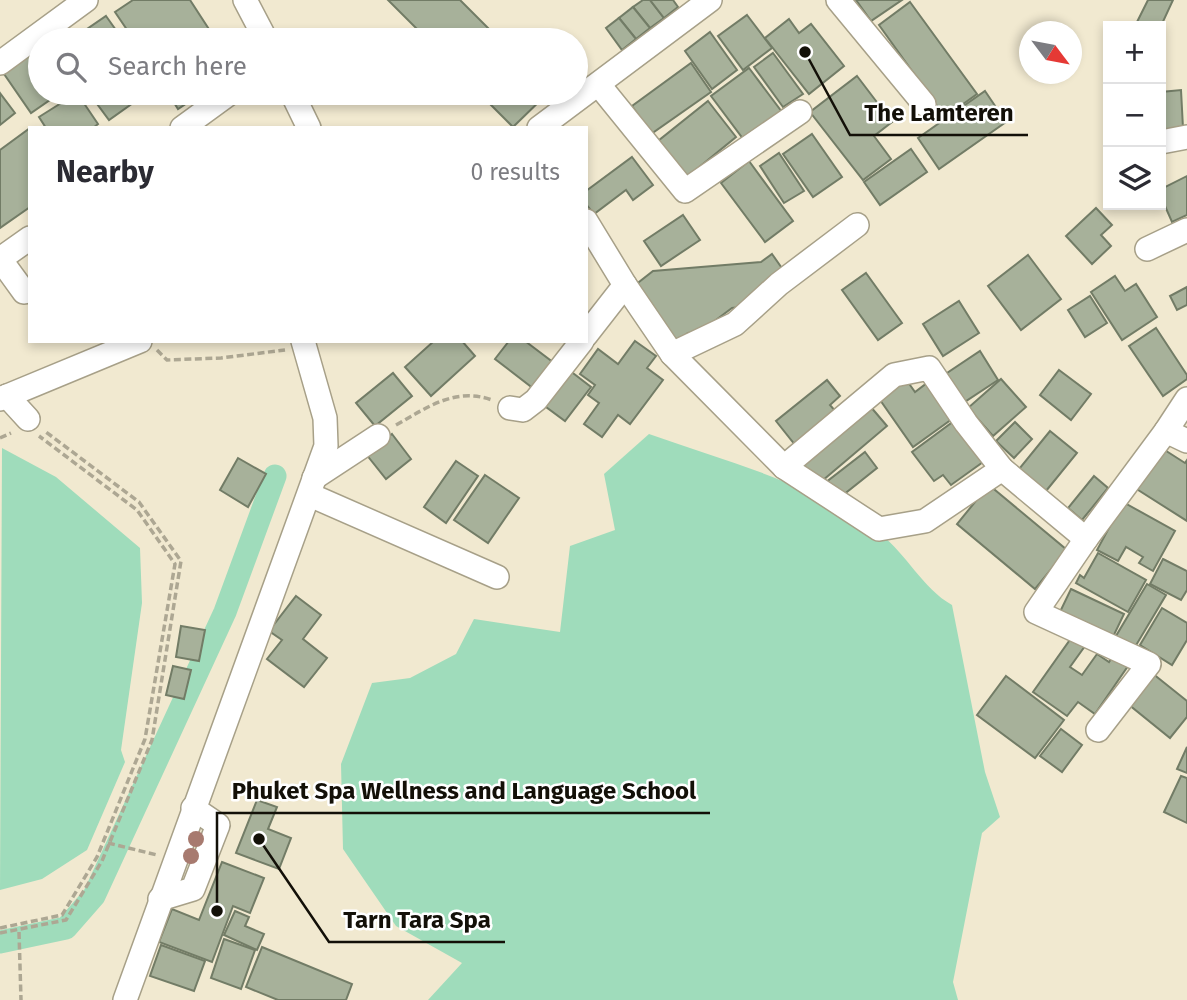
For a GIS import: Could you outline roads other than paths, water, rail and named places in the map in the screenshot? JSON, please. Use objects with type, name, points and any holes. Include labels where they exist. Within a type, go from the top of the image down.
[{"type":"street","points":[[48,28],[86,0]]},
{"type":"street","points":[[245,0],[260,28]]},
{"type":"street","points":[[588,93],[710,0]]},
{"type":"street","points":[[838,0],[924,104]]},
{"type":"street","points":[[0,63],[28,42]]},
{"type":"street","points":[[599,85],[685,191],[800,112]]},
{"type":"street","points":[[185,126],[214,105]]},
{"type":"street","points":[[298,105],[308,126]]},
{"type":"street","points":[[542,126],[571,105]]},
{"type":"street","points":[[1166,141],[1187,137]]},
{"type":"street","points":[[588,224],[672,354],[784,467],[879,529],[925,521],[1002,469]]},
{"type":"street","points":[[672,354],[735,324],[779,284],[857,225]]},
{"type":"street","points":[[1147,249],[1187,230]]},
{"type":"street","points":[[24,292],[0,259],[28,239]]},
{"type":"street","points":[[588,332],[625,285]]},
{"type":"street","points":[[28,428],[4,398],[135,343]]},
{"type":"street","points":[[510,408],[523,410],[536,400],[580,343]]},
{"type":"street","points":[[125,1000],[326,446],[325,418],[304,345]]},
{"type":"street","points":[[784,467],[894,375],[929,368],[965,423],[1002,469],[1086,540]]},
{"type":"street","points":[[1098,730],[1149,664],[1036,611],[1187,398]]},
{"type":"street","points":[[1166,431],[1187,441]]},
{"type":"street","points":[[312,486],[377,436]]},
{"type":"street","points":[[312,486],[497,577]]},
{"type":"waterway","points":[[0,942],[66,928],[94,896],[225,612],[275,476]]},
{"type":"place","name":"The Lamteren","points":[[805,52]]},
{"type":"place","name":"Tarn Tara Spa","points":[[259,839]]},
{"type":"place","name":"Phuket Spa Wellness and Language School","points":[[217,911]]}]
